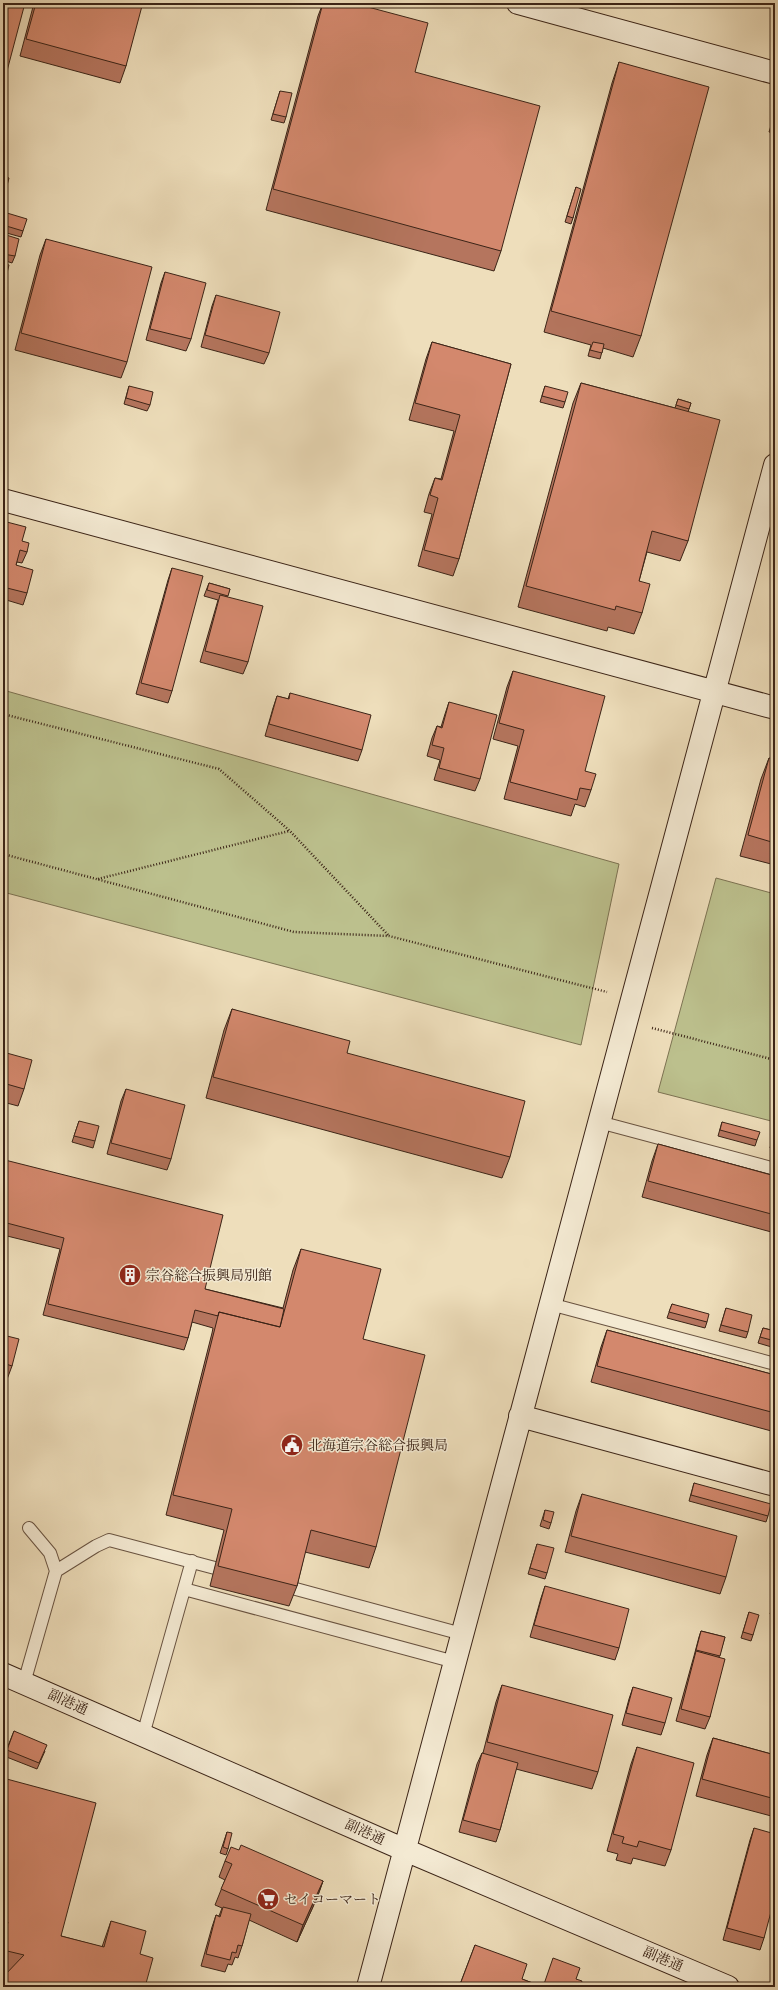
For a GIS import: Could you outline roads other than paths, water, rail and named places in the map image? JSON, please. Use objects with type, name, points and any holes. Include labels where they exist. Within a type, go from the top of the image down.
[{"type":"street","points":[[518,3],[775,73]]},
{"type":"street","points":[[368,1987],[775,465]]},
{"type":"street","points":[[3,500],[775,708]]},
{"type":"street","points":[[520,1416],[775,1485]]},
{"type":"street","name":"副港通","points":[[3,1674],[405,1850],[728,1987]]},
{"type":"lane","points":[[599,1122],[775,1169]]},
{"type":"lane","points":[[550,1304],[775,1364]]},
{"type":"lane","points":[[24,1683],[56,1571],[50,1553],[29,1528]]},
{"type":"lane","points":[[56,1571],[96,1546],[109,1540],[244,1575]]},
{"type":"lane","points":[[144,1735],[192,1561]]},
{"type":"lane","points":[[272,1583],[462,1634]]},
{"type":"lane","points":[[184,1589],[455,1662]]},
{"type":"place","name":"宗谷総合振興局別館","points":[[130,1275]]},
{"type":"place","name":"北海道宗谷総合振興局","points":[[292,1445]]},
{"type":"place","name":"セイコーマート","points":[[268,1899]]}]
